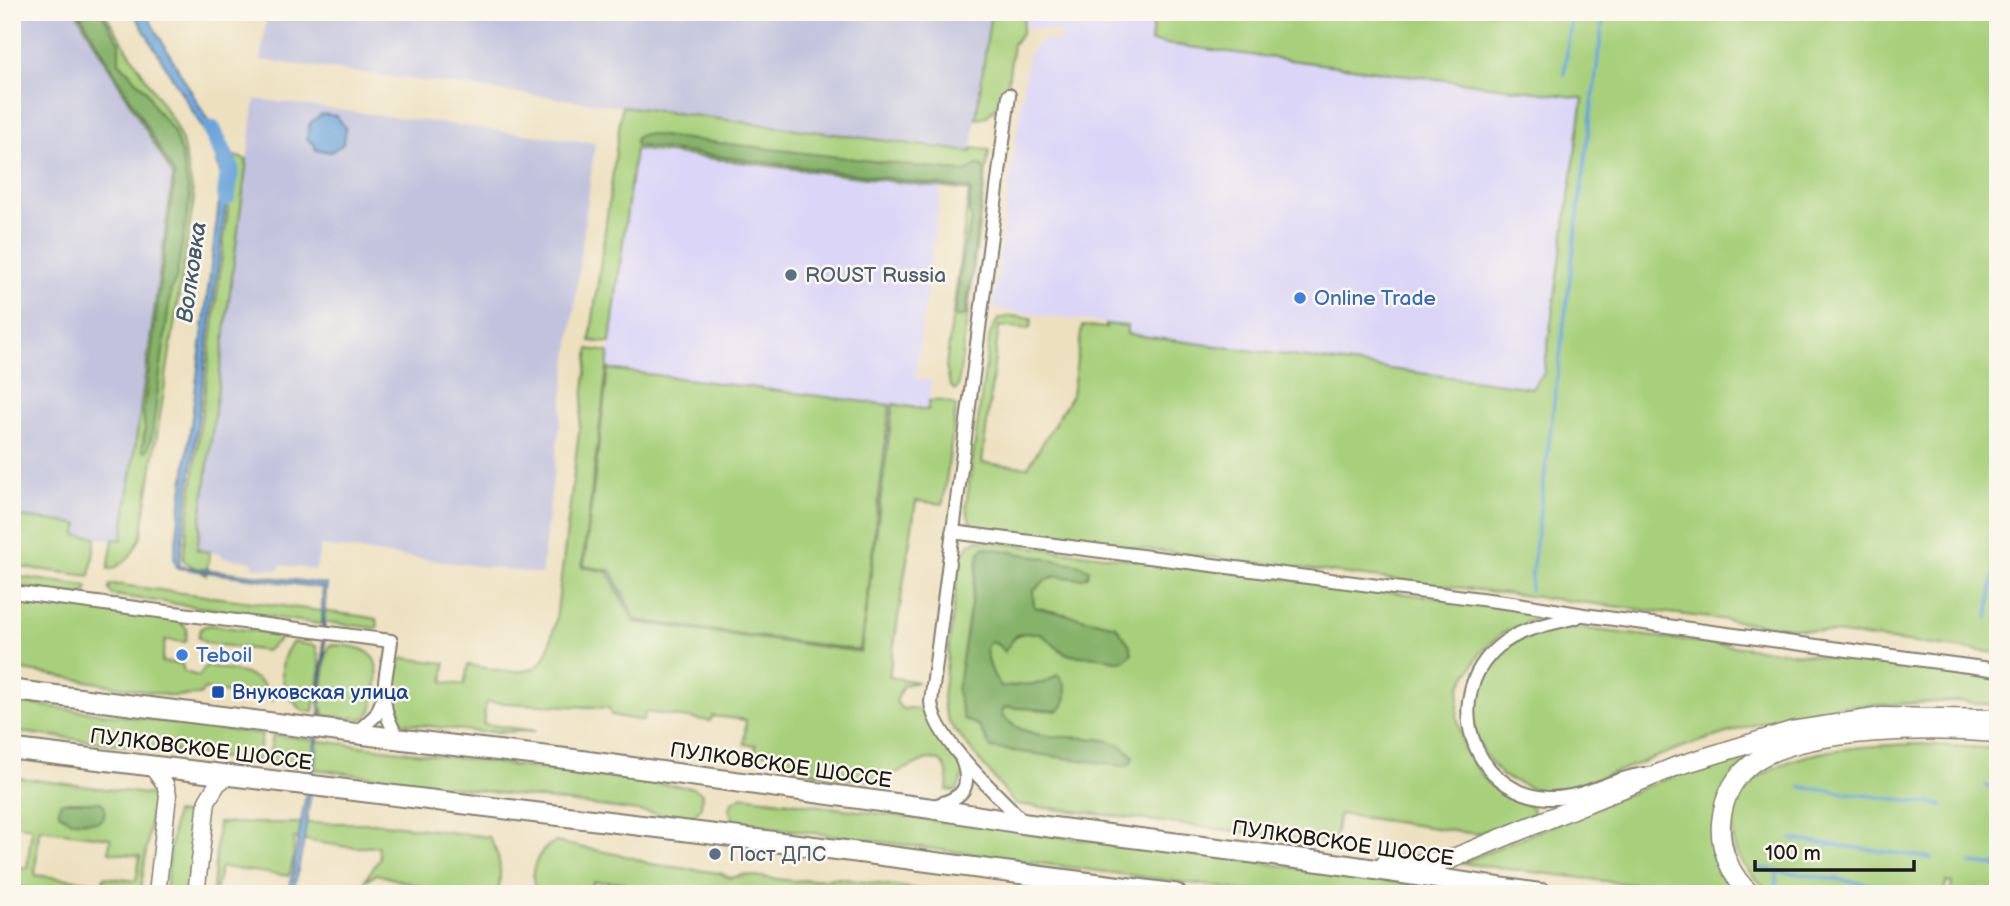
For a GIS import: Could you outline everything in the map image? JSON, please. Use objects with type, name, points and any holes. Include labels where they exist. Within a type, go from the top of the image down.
[{"type":"highway","name":"ПУЛКОВСКОЕ ШОССЕ","points":[[12,690],[355,734],[570,758],[1026,824],[1543,894]]},
{"type":"highway","name":"ПУЛКОВСКОЕ ШОССЕ","points":[[12,749],[1176,894]]},
{"type":"main road","points":[[1355,867],[1384,862],[1429,864],[1451,859],[1662,772],[1745,743],[1791,731],[1834,722],[1906,716],[1998,719]]},
{"type":"main road","points":[[1751,894],[1742,886],[1730,865],[1721,831],[1730,789],[1741,774],[1756,761],[1777,750],[1839,737],[1897,731],[1956,730],[1998,733]]},
{"type":"street","points":[[1009,95],[931,702],[939,727],[985,784],[1026,824]]},
{"type":"street","points":[[952,531],[1499,601],[1584,615],[1998,670]]},
{"type":"street","points":[[12,592],[391,641],[383,699],[376,715],[355,734]]},
{"type":"street","points":[[1584,615],[1519,633],[1489,656],[1473,681],[1469,695],[1468,725],[1472,741],[1485,764],[1500,780],[1528,794],[1547,798],[1587,794],[1628,776],[1662,772]]},
{"type":"street","points":[[383,699],[386,715],[400,739]]},
{"type":"street","points":[[928,808],[951,801],[965,788],[967,773],[960,753]]},
{"type":"street","points":[[152,767],[161,776],[168,796],[157,894]]},
{"type":"street","points":[[196,894],[207,801],[218,783],[230,775]]},
{"type":"shaded area","points":[[12,12],[76,12],[173,176],[122,541],[12,527]]},
{"type":"shaded area","points":[[267,12],[991,12],[971,152],[261,60]]},
{"type":"shaded area","points":[[1025,12],[1154,12],[1151,42],[1583,98],[1544,373],[1532,388],[1126,334],[1127,326],[992,309],[1028,54],[1043,40],[1060,41],[1062,33],[1023,26]]},
{"type":"shaded area","points":[[255,99],[595,143],[541,574],[320,546],[316,570],[280,565],[279,570],[252,567],[253,562],[197,550]]},
{"type":"shaded area","points":[[635,149],[941,187],[915,378],[931,381],[928,410],[893,405],[862,652],[634,622],[608,573],[582,567]]},
{"type":"green space","points":[[76,12],[104,12],[174,123],[182,141],[194,198],[141,537],[129,558],[113,569],[108,569],[113,539],[122,540],[173,176]]},
{"type":"green space","points":[[79,12],[101,12],[119,42],[119,62],[146,90],[155,108],[173,130],[181,153],[190,198],[176,279],[171,290],[152,435],[145,451],[142,449],[145,430],[143,413],[175,175]]},
{"type":"green space","points":[[991,12],[1025,12],[1022,33],[1013,44],[1006,98],[986,117],[976,119]]},
{"type":"green space","points":[[1154,12],[1998,12],[1998,653],[978,529],[970,522],[966,507],[990,334],[998,319],[1011,316],[1031,318],[1032,323],[1029,329],[999,326],[982,463],[1028,467],[1072,395],[1082,326],[1127,326],[1127,334],[1532,388],[1544,373],[1583,98],[1151,42]]},
{"type":"green space","points":[[622,106],[971,152],[972,148],[989,150],[958,387],[955,390],[950,385],[946,366],[969,191],[635,149],[610,343],[590,341]]},
{"type":"green space","points":[[644,134],[966,172],[976,165],[981,165],[985,172],[966,314],[958,318],[955,316],[963,252],[972,220],[969,212],[971,189],[635,144],[636,137]]},
{"type":"green space","points":[[228,154],[247,160],[197,550],[210,552],[206,575],[183,560],[233,171]]},
{"type":"green space","points":[[589,349],[609,352],[582,567],[608,572],[634,622],[861,652],[893,404],[928,410],[929,401],[956,406],[943,504],[916,501],[889,677],[918,682],[903,685],[896,702],[902,709],[922,711],[964,772],[957,791],[947,790],[946,767],[934,759],[927,759],[878,781],[828,777],[782,762],[775,754],[755,752],[756,745],[744,744],[746,720],[713,716],[710,721],[645,712],[643,721],[611,715],[609,708],[486,702],[483,724],[536,731],[480,732],[403,723],[398,717],[394,694],[400,661],[404,658],[445,663],[443,682],[464,685],[468,665],[510,672],[521,671],[539,665],[545,657],[556,620]]},
{"type":"green space","points":[[608,369],[890,405],[860,650],[636,620],[611,571],[584,566]]},
{"type":"green space","points":[[12,516],[79,524],[76,535],[96,537],[90,576],[12,566]]},
{"type":"green space","points":[[977,540],[1556,613],[1555,617],[1529,622],[1502,633],[1479,655],[1460,687],[1457,716],[1464,750],[1487,782],[1500,793],[1532,807],[1533,814],[1476,834],[1339,814],[1334,843],[1015,804],[950,724],[944,709],[943,697],[959,560],[970,544]]},
{"type":"green space","points":[[984,547],[1081,565],[1089,569],[1088,576],[1084,578],[1057,576],[1045,581],[1033,591],[1034,607],[1116,626],[1130,645],[1132,653],[1124,660],[1118,661],[1073,655],[1065,653],[1045,637],[1034,633],[1017,635],[1004,652],[997,644],[989,642],[986,649],[990,664],[1002,687],[1043,683],[1058,675],[1065,688],[1064,703],[1058,711],[1005,707],[1001,714],[1013,725],[1042,735],[1091,738],[1120,745],[1133,756],[1131,763],[1124,766],[991,748],[978,725],[964,720],[957,691],[979,553]]},
{"type":"green space","points":[[12,576],[87,586],[88,589],[82,596],[12,586]]},
{"type":"green space","points":[[113,584],[360,616],[377,619],[378,626],[376,628],[325,622],[320,624],[113,595],[109,586]]},
{"type":"green space","points":[[12,598],[178,620],[187,629],[186,642],[165,640],[162,662],[182,664],[184,672],[199,676],[206,666],[246,674],[262,683],[273,700],[204,689],[200,695],[172,696],[12,668]]},
{"type":"green space","points":[[210,625],[285,635],[266,651],[206,643],[198,637],[203,627]]},
{"type":"green space","points":[[1578,628],[1998,677],[1998,706],[1957,701],[1837,707],[1753,725],[1682,747],[1584,784],[1541,792],[1502,776],[1487,757],[1476,737],[1472,713],[1476,693],[1483,671],[1510,642],[1546,630]]},
{"type":"green space","points":[[293,642],[316,646],[320,667],[313,711],[304,711],[285,687],[283,660]]},
{"type":"green space","points":[[330,645],[364,650],[375,661],[377,681],[373,705],[363,719],[324,716],[323,709],[320,708],[326,655]]},
{"type":"green space","points":[[12,702],[262,734],[257,762],[12,731]]},
{"type":"green space","points":[[273,735],[693,788],[702,793],[701,808],[691,818],[268,763]]},
{"type":"green space","points":[[1792,740],[1721,795],[1740,894],[1709,894],[1461,863],[1652,784],[1730,755]]},
{"type":"green space","points":[[1921,744],[1998,749],[1998,894],[1950,894],[1952,883],[1946,882],[1944,894],[1773,894],[1741,861],[1734,842],[1734,817],[1743,794],[1760,776],[1811,755],[1870,746]]},
{"type":"green space","points":[[12,777],[154,795],[138,894],[101,894],[104,877],[136,881],[140,856],[109,852],[110,838],[39,829],[35,875],[95,882],[93,894],[12,886],[12,866],[27,868],[32,827],[12,824]]},
{"type":"green space","points":[[742,796],[1242,860],[1481,894],[1271,894],[739,823],[733,820],[729,809],[732,802]]},
{"type":"green space","points":[[62,802],[101,802],[105,808],[104,817],[98,822],[71,821],[59,813]]},
{"type":"green space","points":[[175,813],[198,815],[188,894],[165,894]]},
{"type":"green space","points":[[218,823],[376,823],[489,837],[499,864],[498,894],[440,892],[377,874],[364,881],[380,858],[378,846],[345,847],[294,838],[289,876],[221,867],[216,889],[213,889]]},
{"type":"green space","points":[[555,842],[630,857],[650,864],[720,873],[730,878],[744,875],[793,881],[837,878],[953,894],[642,894],[623,882],[593,882],[593,894],[538,892],[533,878],[535,864],[543,851]]},
{"type":"water","points":[[133,12],[145,12],[221,143],[230,173],[179,566],[327,584],[325,656],[320,692],[322,712],[304,840],[293,894],[289,894],[320,711],[318,698],[323,656],[323,588],[177,568],[174,558],[222,179],[212,144]]},
{"type":"water","points":[[322,114],[337,116],[346,129],[343,144],[331,152],[316,150],[314,143],[307,138],[310,123]]},
{"type":"waterway","points":[[1564,74],[1572,12]]},
{"type":"waterway","points":[[1530,590],[1604,12]]},
{"type":"waterway","name":"Волковка","points":[[212,130],[230,168],[226,197]]},
{"type":"waterway","points":[[1988,618],[1998,542]]},
{"type":"waterway","points":[[1986,786],[1998,788]]},
{"type":"waterway","points":[[1801,787],[1942,805]]},
{"type":"waterway","points":[[1791,839],[1931,858]]},
{"type":"waterway","points":[[1971,863],[1998,866]]},
{"type":"waterway","points":[[1758,868],[1939,894]]},
{"type":"waterway","points":[[1777,871],[1776,887],[1781,894]]},
{"type":"place","name":"ROUST Russia","points":[[791,275]]},
{"type":"place","name":"Online Trade","points":[[1300,298]]},
{"type":"place","name":"Teboil","points":[[182,655]]},
{"type":"place","name":"Внуковская улица","points":[[218,692]]},
{"type":"place","name":"Пост ДПС","points":[[715,854]]}]
